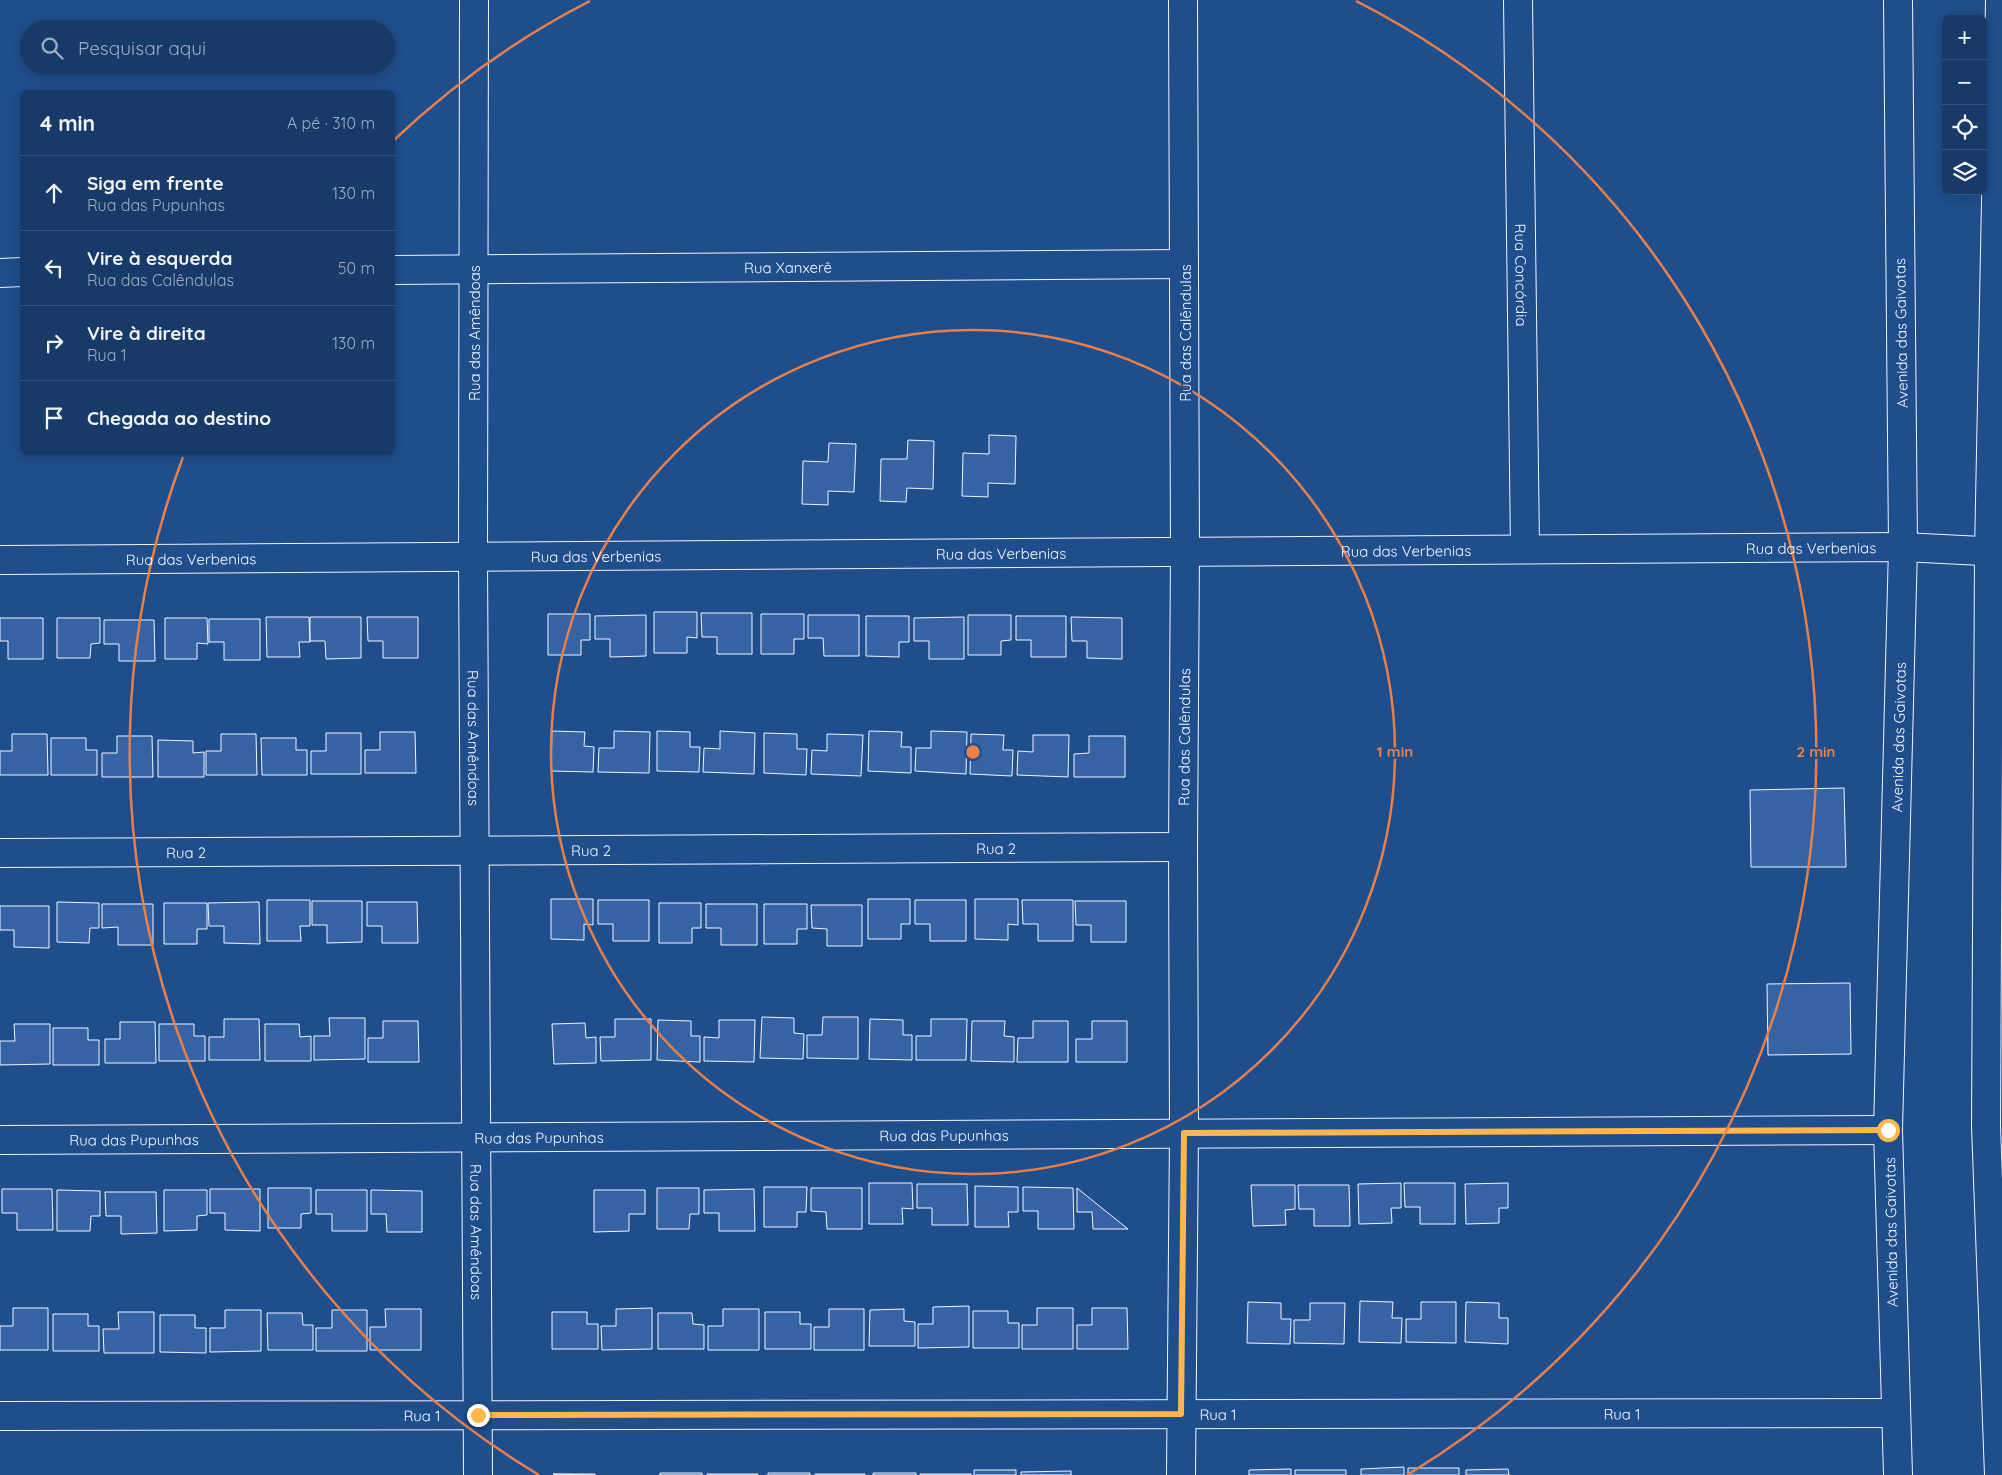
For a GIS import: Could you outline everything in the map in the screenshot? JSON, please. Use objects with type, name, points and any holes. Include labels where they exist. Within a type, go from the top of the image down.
[{"type":"street","name":"Rua das Amêndoas","points":[[474,0],[473,557],[478,1475]]},
{"type":"street","name":"Rua das Calêndulas","points":[[1181,1475],[1184,1133],[1185,552],[1183,0]]},
{"type":"street","name":"Rua Concórdia","points":[[1518,0],[1525,549]]},
{"type":"street","name":"Avenida das Gaivotas","points":[[1898,0],[1903,546],[1888,1130],[1898,1475]]},
{"type":"street","points":[[1999,1475],[1994,1126],[2000,0]]},
{"type":"street","name":"Rua Xanxerê","points":[[395,270],[1184,264]]},
{"type":"street","points":[[0,273],[20,272]]},
{"type":"street","name":"Rua das Verbenias","points":[[0,560],[1903,546],[1996,552]]},
{"type":"street","name":"Rua 2","points":[[0,852],[1183,847]]},
{"type":"street","name":"Rua das Pupunhas","points":[[0,1140],[1888,1130]]},
{"type":"street","name":"Rua 1","points":[[0,1416],[1895,1413]]},
{"type":"building","points":[[989,435],[1016,436],[1015,484],[988,483],[988,497],[962,496],[963,453],[989,454]]},
{"type":"building","points":[[908,440],[934,441],[933,489],[907,488],[906,502],[880,501],[881,459],[907,459]]},
{"type":"building","points":[[829,443],[856,444],[854,492],[828,491],[828,505],[802,504],[803,461],[828,462]]},
{"type":"building","points":[[654,612],[697,612],[697,638],[687,637],[687,653],[654,653]]},
{"type":"building","points":[[701,613],[752,613],[752,654],[717,654],[717,637],[702,637]]},
{"type":"building","points":[[548,614],[590,614],[590,640],[581,640],[581,655],[548,655]]},
{"type":"building","points":[[761,614],[804,614],[804,639],[794,639],[794,654],[761,654]]},
{"type":"building","points":[[646,615],[646,656],[610,657],[610,639],[595,639],[595,616]]},
{"type":"building","points":[[808,615],[859,615],[859,656],[824,656],[823,638],[808,638]]},
{"type":"building","points":[[968,615],[1011,615],[1011,640],[1001,641],[1001,655],[968,655]]},
{"type":"building","points":[[866,616],[909,616],[909,642],[899,642],[899,657],[866,656]]},
{"type":"building","points":[[1016,616],[1066,616],[1066,657],[1031,657],[1031,640],[1016,640]]},
{"type":"building","points":[[266,617],[309,617],[310,642],[299,642],[300,657],[267,657]]},
{"type":"building","points":[[310,617],[361,617],[361,658],[326,659],[325,641],[310,641]]},
{"type":"building","points":[[367,617],[418,617],[418,658],[383,658],[383,641],[368,641]]},
{"type":"building","points":[[964,617],[964,659],[929,659],[929,641],[914,641],[914,618]]},
{"type":"building","points":[[1071,617],[1122,618],[1122,659],[1087,658],[1087,641],[1072,641]]},
{"type":"building","points":[[0,618],[43,618],[43,659],[8,659],[8,641],[0,641]]},
{"type":"building","points":[[57,618],[100,618],[100,643],[91,644],[90,658],[57,658]]},
{"type":"building","points":[[165,618],[207,618],[208,644],[197,643],[197,659],[165,659]]},
{"type":"building","points":[[209,619],[260,619],[260,660],[224,660],[224,642],[209,642]]},
{"type":"building","points":[[104,620],[154,620],[155,661],[119,661],[119,644],[104,644]]},
{"type":"building","points":[[552,731],[585,732],[584,746],[594,747],[593,772],[551,771]]},
{"type":"building","points":[[614,731],[650,732],[649,773],[598,772],[599,748],[614,748]]},
{"type":"building","points":[[657,731],[690,732],[690,747],[700,747],[699,772],[657,771]]},
{"type":"building","points":[[720,731],[755,733],[754,774],[703,772],[704,748],[720,749]]},
{"type":"building","points":[[869,731],[902,732],[901,747],[911,747],[911,773],[868,771]]},
{"type":"building","points":[[931,731],[967,732],[966,774],[915,771],[916,748],[931,748]]},
{"type":"building","points":[[380,732],[415,732],[416,773],[365,773],[365,750],[380,750]]},
{"type":"building","points":[[326,733],[361,733],[361,774],[311,774],[311,751],[326,751]]},
{"type":"building","points":[[764,733],[797,734],[797,749],[807,749],[806,775],[764,773]]},
{"type":"building","points":[[12,734],[47,734],[48,775],[0,775],[0,751],[12,751]]},
{"type":"building","points":[[221,734],[256,734],[257,775],[206,775],[206,751],[221,751]]},
{"type":"building","points":[[827,734],[863,735],[861,776],[811,774],[812,750],[827,751]]},
{"type":"building","points":[[971,734],[1004,735],[1003,750],[1013,750],[1012,776],[970,774]]},
{"type":"building","points":[[1033,735],[1069,735],[1068,777],[1017,775],[1018,751],[1033,752]]},
{"type":"building","points":[[117,736],[152,736],[153,777],[102,777],[102,753],[117,753]]},
{"type":"building","points":[[1089,736],[1125,736],[1125,777],[1074,777],[1074,754],[1089,753]]},
{"type":"building","points":[[51,738],[86,738],[86,750],[97,750],[97,775],[51,775]]},
{"type":"building","points":[[261,738],[296,738],[296,750],[307,750],[307,775],[262,775]]},
{"type":"building","points":[[158,740],[193,741],[193,753],[204,752],[204,777],[158,777]]},
{"type":"building","points":[[1844,788],[1846,867],[1751,867],[1750,790]]},
{"type":"building","points":[[551,899],[593,899],[593,925],[584,924],[584,940],[551,939]]},
{"type":"building","points":[[868,899],[910,899],[910,924],[901,924],[901,939],[868,939]]},
{"type":"building","points":[[975,899],[1018,899],[1018,925],[1008,924],[1008,940],[975,939]]},
{"type":"building","points":[[267,900],[310,900],[310,926],[300,926],[301,941],[267,941]]},
{"type":"building","points":[[598,900],[649,900],[649,941],[613,941],[613,924],[598,924]]},
{"type":"building","points":[[915,900],[966,900],[966,941],[930,941],[930,924],[915,924]]},
{"type":"building","points":[[1022,900],[1073,900],[1073,941],[1038,941],[1038,924],[1023,924]]},
{"type":"building","points":[[312,901],[362,901],[362,942],[327,943],[327,925],[312,925]]},
{"type":"building","points":[[1075,901],[1126,901],[1126,942],[1091,942],[1091,925],[1076,925]]},
{"type":"building","points":[[57,902],[99,903],[99,928],[90,928],[89,943],[57,942]]},
{"type":"building","points":[[259,902],[260,944],[224,943],[224,926],[209,926],[208,903]]},
{"type":"building","points":[[367,902],[417,902],[418,943],[382,943],[382,926],[367,926]]},
{"type":"building","points":[[164,903],[207,903],[207,929],[197,929],[197,944],[164,944]]},
{"type":"building","points":[[659,903],[701,903],[701,928],[692,928],[692,943],[659,943]]},
{"type":"building","points":[[102,904],[153,904],[153,945],[118,945],[118,927],[102,928]]},
{"type":"building","points":[[706,904],[757,904],[757,945],[721,945],[721,928],[706,928]]},
{"type":"building","points":[[764,904],[807,904],[807,929],[797,929],[797,944],[764,944]]},
{"type":"building","points":[[811,905],[862,905],[862,946],[827,946],[827,929],[812,928]]},
{"type":"building","points":[[0,906],[49,906],[49,948],[14,947],[14,930],[0,930]]},
{"type":"building","points":[[1850,983],[1851,1054],[1768,1055],[1767,984]]},
{"type":"building","points":[[762,1017],[794,1018],[794,1033],[804,1034],[803,1059],[760,1058]]},
{"type":"building","points":[[823,1017],[858,1017],[858,1059],[807,1058],[807,1035],[822,1035]]},
{"type":"building","points":[[329,1018],[365,1018],[365,1059],[314,1060],[314,1036],[330,1036]]},
{"type":"building","points":[[224,1019],[259,1019],[260,1060],[209,1060],[209,1037],[224,1037]]},
{"type":"building","points":[[615,1019],[651,1019],[651,1060],[601,1061],[600,1037],[615,1037]]},
{"type":"building","points":[[870,1019],[903,1020],[903,1035],[912,1035],[912,1060],[869,1059]]},
{"type":"building","points":[[931,1019],[967,1019],[966,1060],[916,1060],[916,1036],[931,1036]]},
{"type":"building","points":[[658,1020],[691,1021],[691,1036],[700,1036],[700,1062],[657,1060]]},
{"type":"building","points":[[719,1020],[755,1020],[754,1062],[704,1061],[704,1037],[719,1038]]},
{"type":"building","points":[[383,1021],[418,1021],[419,1062],[368,1062],[368,1038],[383,1038]]},
{"type":"building","points":[[972,1021],[1005,1021],[1004,1036],[1014,1037],[1014,1062],[971,1061]]},
{"type":"building","points":[[1033,1021],[1068,1021],[1068,1062],[1017,1062],[1018,1038],[1033,1038]]},
{"type":"building","points":[[1092,1021],[1127,1021],[1127,1062],[1076,1062],[1076,1039],[1092,1039]]},
{"type":"building","points":[[120,1022],[155,1022],[156,1063],[105,1063],[105,1039],[120,1039]]},
{"type":"building","points":[[585,1023],[586,1038],[596,1037],[596,1063],[554,1064],[552,1024]]},
{"type":"building","points":[[14,1024],[50,1024],[50,1064],[0,1065],[0,1041],[15,1041]]},
{"type":"building","points":[[159,1024],[194,1024],[194,1036],[205,1036],[205,1061],[159,1061]]},
{"type":"building","points":[[265,1024],[299,1024],[300,1037],[311,1036],[311,1061],[265,1061]]},
{"type":"building","points":[[53,1028],[88,1028],[88,1040],[99,1040],[99,1065],[53,1065]]},
{"type":"building","points":[[869,1183],[912,1183],[913,1209],[902,1208],[903,1224],[869,1224]]},
{"type":"building","points":[[1401,1183],[1401,1208],[1391,1208],[1392,1223],[1359,1224],[1358,1184]]},
{"type":"building","points":[[1404,1183],[1455,1183],[1455,1224],[1420,1224],[1420,1207],[1405,1207]]},
{"type":"building","points":[[1508,1183],[1508,1208],[1499,1208],[1499,1223],[1466,1224],[1465,1184]]},
{"type":"building","points":[[917,1184],[967,1184],[968,1225],[932,1225],[932,1208],[917,1208]]},
{"type":"building","points":[[1251,1185],[1295,1185],[1295,1209],[1285,1210],[1286,1225],[1253,1226]]},
{"type":"building","points":[[1298,1185],[1349,1185],[1350,1226],[1314,1226],[1314,1209],[1299,1209]]},
{"type":"building","points":[[975,1186],[1018,1187],[1018,1212],[1008,1212],[1009,1227],[975,1227]]},
{"type":"building","points":[[764,1187],[807,1187],[806,1212],[797,1212],[797,1227],[764,1227]]},
{"type":"building","points":[[1023,1187],[1073,1188],[1074,1229],[1038,1229],[1038,1211],[1023,1211]]},
{"type":"building","points":[[268,1188],[311,1188],[311,1213],[301,1214],[301,1228],[268,1228]]},
{"type":"building","points":[[657,1188],[699,1188],[699,1214],[690,1214],[689,1229],[657,1229]]},
{"type":"building","points":[[811,1188],[862,1188],[862,1229],[827,1229],[826,1212],[811,1211]]},
{"type":"building","points":[[1077,1188],[1128,1229],[1093,1229],[1092,1212],[1077,1212]]},
{"type":"building","points":[[2,1189],[52,1189],[53,1230],[17,1230],[17,1213],[2,1213]]},
{"type":"building","points":[[210,1189],[260,1189],[260,1231],[225,1230],[225,1213],[210,1213]]},
{"type":"building","points":[[754,1189],[755,1231],[719,1231],[719,1213],[704,1213],[704,1190]]},
{"type":"building","points":[[57,1190],[100,1191],[100,1216],[91,1216],[90,1231],[57,1231]]},
{"type":"building","points":[[164,1190],[207,1190],[207,1215],[197,1216],[197,1230],[164,1231]]},
{"type":"building","points":[[316,1190],[367,1190],[367,1231],[332,1231],[332,1214],[316,1214]]},
{"type":"building","points":[[371,1190],[422,1191],[422,1232],[387,1232],[386,1214],[371,1214]]},
{"type":"building","points":[[594,1190],[645,1190],[645,1214],[629,1214],[629,1231],[594,1232]]},
{"type":"building","points":[[105,1192],[156,1192],[157,1233],[121,1234],[121,1216],[106,1216]]},
{"type":"building","points":[[1360,1301],[1393,1302],[1392,1318],[1402,1318],[1401,1343],[1359,1342]]},
{"type":"building","points":[[1248,1302],[1281,1303],[1281,1319],[1291,1319],[1290,1344],[1247,1343]]},
{"type":"building","points":[[1421,1302],[1456,1302],[1456,1343],[1406,1342],[1406,1319],[1421,1319]]},
{"type":"building","points":[[1466,1302],[1499,1303],[1499,1318],[1508,1318],[1508,1344],[1465,1342]]},
{"type":"building","points":[[1310,1303],[1345,1303],[1344,1344],[1294,1343],[1294,1320],[1310,1320]]},
{"type":"building","points":[[969,1306],[969,1347],[918,1348],[918,1324],[933,1324],[933,1307]]},
{"type":"building","points":[[13,1308],[48,1308],[48,1350],[0,1350],[0,1326],[13,1326]]},
{"type":"building","points":[[652,1308],[652,1349],[602,1350],[601,1326],[616,1326],[616,1309]]},
{"type":"building","points":[[1037,1308],[1073,1308],[1073,1349],[1022,1349],[1022,1325],[1037,1325]]},
{"type":"building","points":[[1092,1308],[1127,1308],[1128,1349],[1077,1349],[1077,1325],[1092,1325]]},
{"type":"building","points":[[385,1309],[421,1309],[421,1350],[370,1350],[370,1327],[386,1327]]},
{"type":"building","points":[[723,1309],[759,1309],[759,1350],[708,1350],[708,1326],[723,1326]]},
{"type":"building","points":[[829,1309],[864,1309],[864,1350],[814,1350],[814,1327],[829,1327]]},
{"type":"building","points":[[904,1309],[904,1321],[915,1322],[915,1346],[869,1346],[870,1310]]},
{"type":"building","points":[[225,1310],[261,1310],[261,1351],[210,1352],[210,1328],[225,1328]]},
{"type":"building","points":[[332,1310],[367,1310],[367,1351],[316,1351],[316,1328],[332,1328]]},
{"type":"building","points":[[973,1311],[1008,1311],[1008,1323],[1019,1323],[1019,1348],[973,1348]]},
{"type":"building","points":[[118,1312],[154,1312],[154,1353],[104,1353],[103,1329],[119,1329]]},
{"type":"building","points":[[552,1312],[587,1312],[587,1324],[598,1324],[598,1349],[552,1349]]},
{"type":"building","points":[[765,1312],[800,1312],[800,1324],[811,1324],[811,1349],[765,1349]]},
{"type":"building","points":[[267,1313],[302,1313],[303,1325],[313,1325],[313,1350],[268,1350]]},
{"type":"building","points":[[658,1313],[692,1313],[693,1324],[704,1325],[704,1349],[658,1349]]},
{"type":"building","points":[[53,1314],[88,1314],[88,1326],[99,1326],[99,1351],[53,1351]]},
{"type":"building","points":[[160,1315],[195,1315],[195,1328],[206,1328],[206,1353],[160,1352]]},
{"type":"building","points":[[1404,1467],[1404,1475],[1361,1475],[1361,1469]]},
{"type":"building","points":[[1408,1468],[1459,1468],[1459,1475],[1408,1475]]},
{"type":"building","points":[[1291,1469],[1291,1475],[1249,1475],[1249,1470]]},
{"type":"building","points":[[1508,1469],[1509,1475],[1466,1475],[1466,1470]]},
{"type":"building","points":[[974,1470],[1016,1470],[1016,1475],[974,1475]]},
{"type":"building","points":[[1295,1470],[1346,1470],[1346,1475],[1295,1475]]},
{"type":"building","points":[[1071,1471],[1071,1475],[1021,1475],[1021,1472]]},
{"type":"building","points":[[660,1473],[702,1473],[702,1475],[660,1475]]},
{"type":"building","points":[[768,1473],[810,1473],[810,1475],[768,1475]]},
{"type":"building","points":[[873,1473],[916,1473],[916,1475],[873,1475]]},
{"type":"building","points":[[553,1474],[595,1474],[595,1475]]},
{"type":"building","points":[[758,1474],[758,1475],[707,1475]]},
{"type":"building","points":[[865,1474],[865,1475],[815,1475]]},
{"type":"building","points":[[971,1474],[971,1475],[920,1475]]},
{"type":"route","points":[[478,1415],[1181,1414],[1184,1133],[1888,1130]]}]
